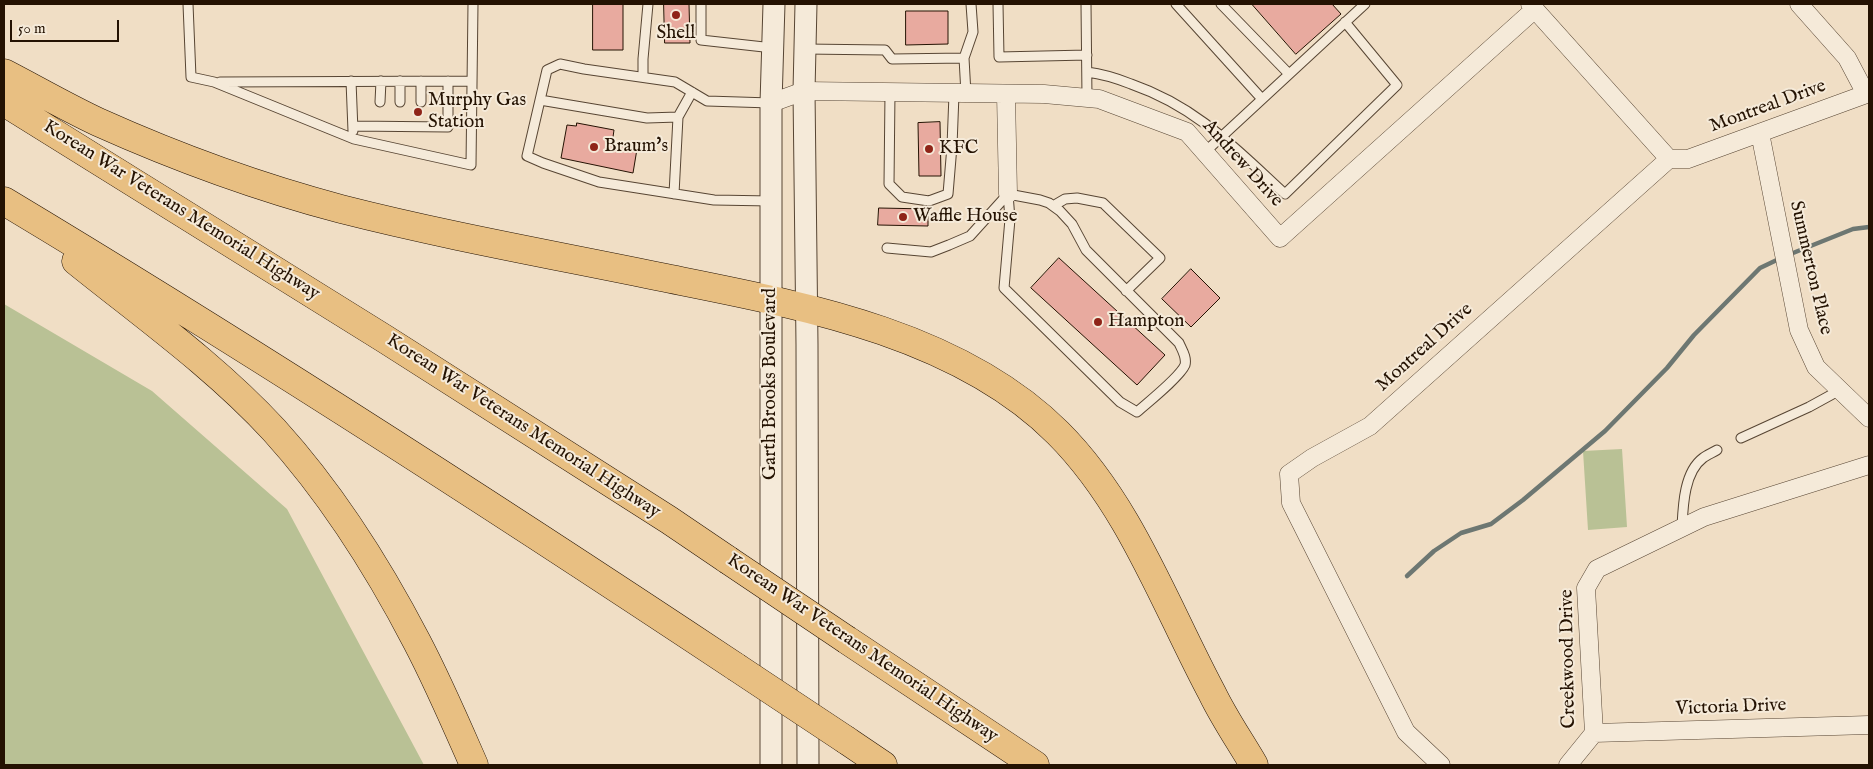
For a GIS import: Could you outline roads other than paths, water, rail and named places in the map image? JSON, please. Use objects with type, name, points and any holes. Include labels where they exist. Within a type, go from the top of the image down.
[{"type":"highway","points":[[4,73],[97,121],[184,157],[288,194],[424,229],[772,300],[875,329],[926,346],[975,370],[1017,397],[1057,432],[1088,466],[1117,510],[1146,560],[1213,696],[1254,765]]},
{"type":"highway","name":"Korean War Veterans Memorial Highway","points":[[4,102],[385,339],[669,520],[1035,765]]},
{"type":"highway","points":[[4,202],[140,283],[324,399],[611,584],[883,765]]},
{"type":"highway","points":[[4,202],[198,358],[235,391],[273,429],[324,489],[353,530],[392,594],[418,644],[474,765]]},
{"type":"street","name":"Garth Brooks Boulevard","points":[[771,765],[771,103],[774,4]]},
{"type":"street","name":"Garth Brooks Boulevard","points":[[806,4],[804,91],[807,309],[808,765]]},
{"type":"street","points":[[1799,4],[1846,58],[1868,94]]},
{"type":"street","points":[[1533,6],[1670,159]]},
{"type":"street","name":"Andrew Drive","points":[[771,103],[804,91],[1044,94],[1099,99],[1186,132],[1280,238],[1533,6]]},
{"type":"street","points":[[1006,94],[1008,194]]},
{"type":"street","name":"Montreal Drive","points":[[1441,765],[1406,732],[1291,503],[1289,474],[1312,458],[1370,426],[1670,159],[1688,159],[1868,94]]},
{"type":"street","name":"Summerton Place","points":[[1760,133],[1799,330],[1816,367],[1869,418]]},
{"type":"street","name":"Creekwood Drive","points":[[1568,765],[1594,734],[1586,588],[1597,569],[1704,516],[1869,465]]},
{"type":"street","name":"Victoria Drive","points":[[1594,734],[1869,725]]},
{"type":"lane","points":[[188,4],[191,78],[214,82],[472,81]]},
{"type":"lane","points":[[214,82],[354,139],[471,165],[473,4]]},
{"type":"lane","points":[[644,78],[643,59],[648,4]]},
{"type":"lane","points":[[701,4],[701,40],[773,48]]},
{"type":"lane","points":[[890,92],[889,184],[902,197],[928,200],[948,194],[952,146],[964,58],[973,32],[971,4]]},
{"type":"lane","points":[[998,4],[999,57],[1087,55]]},
{"type":"lane","points":[[1086,4],[1087,98]]},
{"type":"lane","points":[[1176,4],[1262,99]]},
{"type":"lane","points":[[1221,4],[1289,74]]},
{"type":"lane","points":[[1205,152],[1365,4]]},
{"type":"lane","points":[[1087,72],[1103,74],[1156,93],[1184,108],[1222,136],[1285,194],[1397,85],[1345,22]]},
{"type":"lane","points":[[805,49],[885,50],[892,59],[964,58]]},
{"type":"lane","points":[[771,103],[707,101],[675,82],[560,64],[547,70],[527,156],[599,182],[714,200],[771,201]]},
{"type":"lane","points":[[351,81],[354,139]]},
{"type":"lane","points":[[380,102],[381,81]]},
{"type":"lane","points":[[400,81],[400,102]]},
{"type":"lane","points":[[421,81],[421,102]]},
{"type":"lane","points":[[353,126],[380,122],[400,126],[421,122],[448,126],[448,81]]},
{"type":"lane","points":[[674,194],[678,117],[692,92]]},
{"type":"lane","points":[[540,100],[647,118],[678,117]]},
{"type":"lane","points":[[400,117],[400,126]]},
{"type":"lane","points":[[1008,194],[1040,200],[1053,206],[1072,224],[1086,250],[1179,343],[1185,354],[1185,364],[1180,373],[1136,412],[1120,402],[1004,288],[1010,220],[1008,194]]},
{"type":"lane","points":[[887,248],[931,252],[970,236],[1008,194]]},
{"type":"lane","points":[[1053,206],[1065,199],[1077,198],[1103,204],[1160,258],[1126,291]]},
{"type":"lane","points":[[1740,438],[1809,407],[1840,390]]},
{"type":"lane","points":[[1682,528],[1684,493],[1692,472],[1701,459],[1717,450]]},
{"type":"waterway","points":[[1788,255],[1853,229],[1869,227]]},
{"type":"waterway","points":[[1407,576],[1434,551],[1461,533],[1491,524],[1523,500],[1605,431],[1667,368],[1694,335],[1760,268],[1781,258]]},
{"type":"place","name":"Shell","points":[[676,15]]},
{"type":"place","name":"Murphy Gas Station","points":[[418,112]]},
{"type":"place","name":"Braum's","points":[[594,147]]},
{"type":"place","name":"KFC","points":[[929,149]]},
{"type":"place","name":"Waffle House","points":[[903,217]]},
{"type":"place","name":"Hampton","points":[[1098,322]]}]
